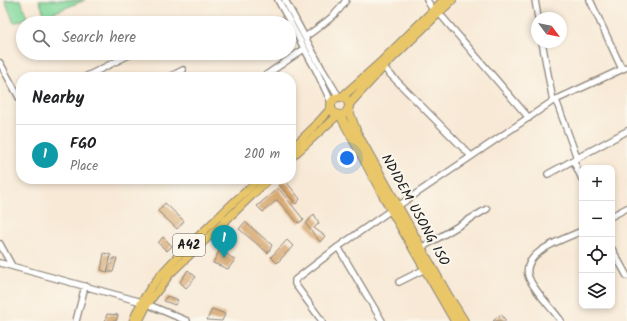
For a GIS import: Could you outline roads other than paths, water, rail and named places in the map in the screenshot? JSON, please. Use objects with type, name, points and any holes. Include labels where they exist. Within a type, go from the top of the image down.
[{"type":"highway","points":[[444,0],[436,12],[383,67],[349,106],[345,113],[339,115],[333,112],[331,105],[334,98],[341,97],[436,12],[452,0]]},
{"type":"highway","points":[[341,97],[346,99],[349,106]]},
{"type":"highway","name":"NDIDEM USONG ISO","points":[[349,106],[357,133],[425,269],[455,321]]},
{"type":"highway","name":"NDIDEM USONG ISO","points":[[339,115],[394,208],[421,248],[464,321]]},
{"type":"main road","points":[[296,144],[313,128],[331,105]]},
{"type":"main road","points":[[296,154],[339,115]]},
{"type":"main road","name":"A42","points":[[133,321],[163,272],[177,256],[254,184]]},
{"type":"main road","name":"A42","points":[[139,321],[144,303],[163,281],[186,257],[264,184]]},
{"type":"street","points":[[278,0],[286,16]]},
{"type":"street","points":[[285,0],[293,16]]},
{"type":"street","points":[[304,37],[330,19],[346,0]]},
{"type":"street","points":[[427,0],[529,118]]},
{"type":"street","points":[[534,0],[537,12]]},
{"type":"street","points":[[322,321],[295,284],[294,281],[296,279],[338,247],[394,208],[555,101],[625,68],[590,0]]},
{"type":"street","points":[[296,21],[322,70],[341,97]]},
{"type":"street","points":[[296,34],[331,105]]},
{"type":"street","points":[[543,48],[555,101],[579,170]]},
{"type":"street","points":[[296,54],[304,49]]},
{"type":"street","points":[[95,72],[119,60]]},
{"type":"street","points":[[270,72],[288,60]]},
{"type":"street","points":[[0,63],[16,92]]},
{"type":"street","points":[[383,67],[471,156]]},
{"type":"street","points":[[548,174],[627,131]]},
{"type":"street","points":[[615,214],[627,208]]},
{"type":"street","points":[[421,248],[487,209]]},
{"type":"street","points":[[561,321],[531,282],[528,275],[528,269],[532,258],[542,250],[579,232]]},
{"type":"street","points":[[0,244],[12,266]]},
{"type":"street","points":[[338,247],[382,321]]},
{"type":"street","points":[[615,254],[627,276]]},
{"type":"street","points":[[0,263],[144,303],[187,321]]},
{"type":"street","points":[[399,282],[425,269]]},
{"type":"street","points":[[76,321],[85,286]]},
{"type":"place","name":"FGO","points":[[224,258]]}]
